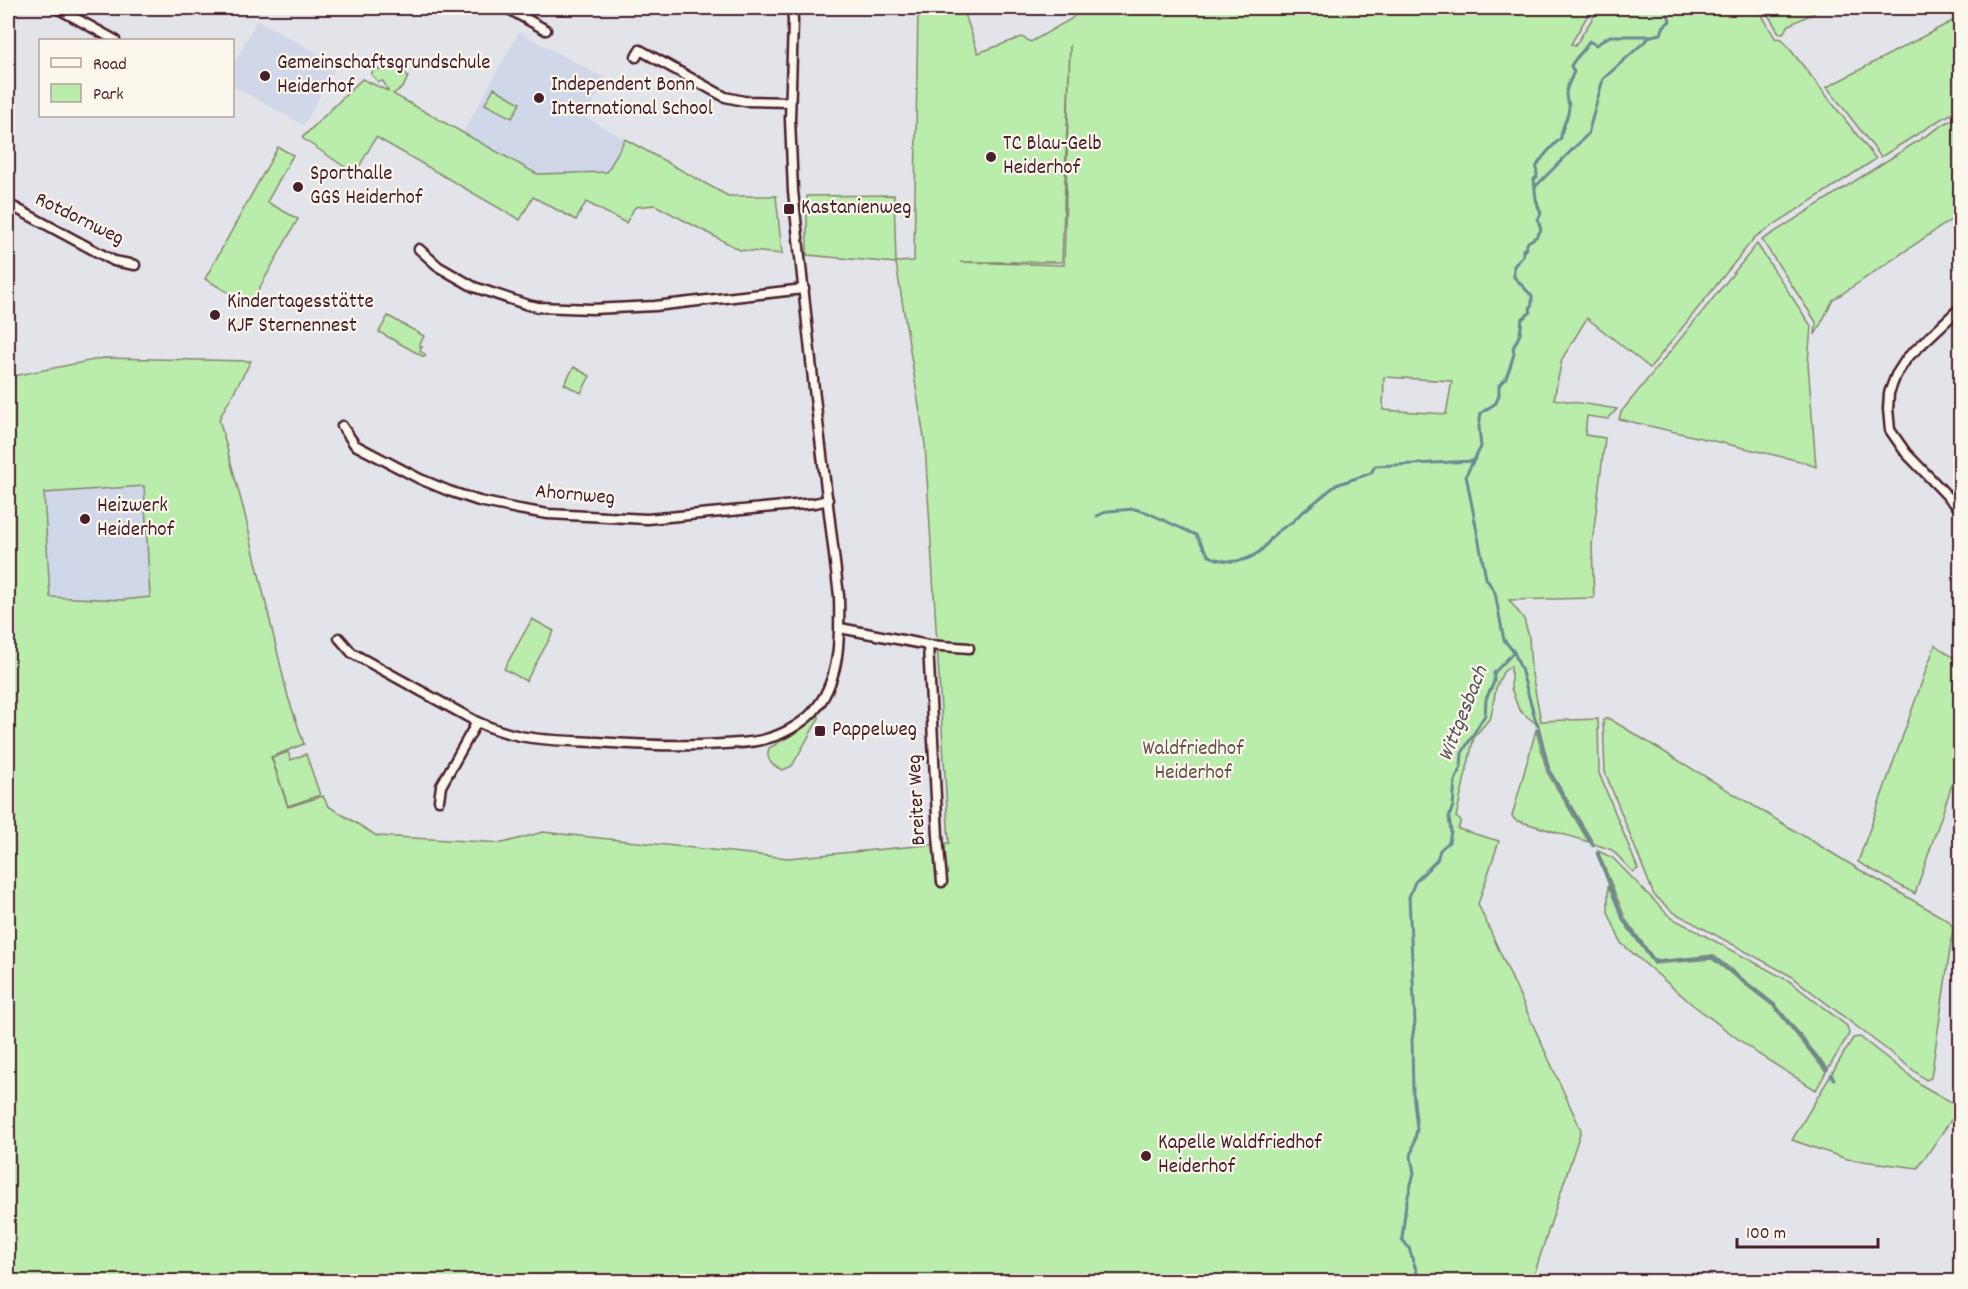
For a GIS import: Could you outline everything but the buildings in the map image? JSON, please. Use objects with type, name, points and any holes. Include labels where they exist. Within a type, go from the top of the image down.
[{"type":"street","points":[[57,8],[114,39]]},
{"type":"street","points":[[507,8],[546,30]]},
{"type":"street","points":[[339,638],[352,653],[477,722],[519,736],[642,745],[705,746],[754,742],[771,738],[790,729],[812,713],[826,693],[836,660],[840,628],[839,596],[794,191],[790,102],[792,8]]},
{"type":"street","points":[[636,57],[640,50],[725,97],[744,101],[790,102]]},
{"type":"street","name":"Rotdornweg","points":[[8,204],[114,261],[135,265]]},
{"type":"street","points":[[419,249],[439,267],[474,287],[528,305],[592,309],[655,306],[804,290]]},
{"type":"street","points":[[1960,308],[1907,358],[1896,375],[1889,393],[1888,409],[1890,430],[1906,453],[1960,509]]},
{"type":"street","name":"Ahornweg","points":[[342,426],[355,445],[420,479],[479,501],[548,514],[647,519],[828,500]]},
{"type":"street","points":[[840,628],[928,645],[969,648]]},
{"type":"street","name":"Breiter Weg","points":[[928,645],[942,882]]},
{"type":"street","points":[[439,800],[441,786],[477,722]]},
{"type":"shaded area","name":"Gemeinschaftsgrundschule Heiderhof","points":[[257,20],[337,64],[304,125],[234,87],[234,63]]},
{"type":"shaded area","name":"Independent Bonn International School","points":[[519,32],[606,79],[585,117],[625,139],[607,172],[537,174],[463,133]]},
{"type":"shaded area","points":[[144,485],[150,597],[123,600],[50,597],[44,493]]},
{"type":"green space","name":"Waldfriedhof Heiderhof","points":[[918,8],[963,8],[978,53],[1022,37],[1031,42],[1071,19],[1083,8],[1592,8],[1571,44],[1575,46],[1599,8],[1758,8],[1775,38],[1782,39],[1876,159],[1755,237],[1650,368],[1587,318],[1562,359],[1554,399],[1617,409],[1608,419],[1587,416],[1585,435],[1605,438],[1592,545],[1594,598],[1509,600],[1524,619],[1529,637],[1531,669],[1541,721],[1598,719],[1599,773],[1638,869],[1633,872],[1612,850],[1594,844],[1550,771],[1538,722],[1534,722],[1519,710],[1511,688],[1511,666],[1503,672],[1496,688],[1491,717],[1474,737],[1456,817],[1461,821],[1458,829],[1499,841],[1478,904],[1581,1130],[1532,1281],[8,1282],[8,377],[104,358],[251,361],[219,419],[244,511],[288,697],[304,744],[271,757],[288,807],[323,796],[328,806],[377,836],[503,843],[543,832],[788,858],[949,843],[925,444],[896,263],[807,255],[807,196],[894,195],[896,262],[914,261]],"holes":[[[1070,45],[1064,265],[960,262],[1062,262]],[[1384,377],[1452,381],[1446,414],[1383,410]],[[144,486],[150,597],[123,600],[50,597],[44,493]]]},
{"type":"green space","points":[[1764,8],[1824,8],[1789,25],[1783,33],[1779,33]]},
{"type":"green space","points":[[1960,17],[1960,110],[1941,119],[1881,157],[1827,87]]},
{"type":"green space","points":[[396,66],[404,70],[408,77],[403,87],[393,94],[537,174],[607,172],[625,139],[728,196],[776,196],[782,254],[740,250],[655,205],[635,207],[626,223],[586,202],[576,220],[533,197],[520,220],[376,137],[355,174],[302,138],[362,79],[388,91],[383,81],[378,82],[371,74],[375,68],[386,71]]},
{"type":"green space","points":[[494,88],[520,103],[512,118],[485,104]]},
{"type":"green space","points":[[1960,116],[1960,242],[1951,220],[1833,300],[1815,335],[1816,322],[1762,240]]},
{"type":"green space","points":[[278,147],[293,155],[267,202],[298,219],[250,305],[205,279]]},
{"type":"green space","points":[[1757,244],[1811,326],[1808,363],[1816,467],[1800,461],[1619,419],[1621,412]]},
{"type":"green space","points":[[388,316],[424,336],[419,346],[422,347],[420,351],[426,355],[424,357],[379,332]]},
{"type":"green space","points":[[574,367],[590,376],[581,393],[564,384]]},
{"type":"green space","points":[[532,619],[554,631],[526,681],[504,669]]},
{"type":"green space","points":[[1935,645],[1960,662],[1960,761],[1915,894],[1858,862]]},
{"type":"green space","points":[[817,716],[819,718],[792,766],[783,770],[776,767],[769,759],[769,748],[799,731]]},
{"type":"green space","points":[[1608,718],[1949,921],[1953,929],[1931,1078],[1926,1080],[1791,976],[1673,912],[1654,895],[1605,772],[1603,720]]},
{"type":"green space","points":[[1536,730],[1547,772],[1589,842],[1515,820],[1512,816]]},
{"type":"green space","points":[[288,752],[291,760],[306,754],[320,795],[288,806],[272,758]]},
{"type":"green space","points":[[1598,851],[1613,858],[1670,917],[1789,981],[1847,1026],[1849,1034],[1828,1069],[1776,1005],[1713,955],[1659,961],[1654,959],[1626,920]]},
{"type":"green space","points":[[1608,885],[1623,921],[1654,964],[1712,959],[1774,1007],[1826,1072],[1816,1090],[1758,1054],[1693,1005],[1621,943],[1608,912]]},
{"type":"green space","points":[[1860,1037],[1923,1086],[1960,1107],[1918,1168],[1847,1159],[1792,1140],[1853,1038]]},
{"type":"waterway","name":"Wittgesbach","points":[[1420,1282],[1409,1248],[1402,1239],[1406,1204],[1414,1173],[1411,1157],[1417,1129],[1413,1092],[1412,1040],[1415,1022],[1409,897],[1415,882],[1437,860],[1440,850],[1449,842],[1451,832],[1449,817],[1462,753],[1485,715],[1486,699],[1494,682],[1494,673],[1514,652],[1504,640],[1495,593],[1486,578],[1466,475],[1481,447],[1479,427],[1481,413],[1496,403],[1499,385],[1505,380],[1514,354],[1513,348],[1520,334],[1522,319],[1531,312],[1532,296],[1514,277],[1514,266],[1523,256],[1523,249],[1525,250],[1528,242],[1541,230],[1538,220],[1541,213],[1536,200],[1534,179],[1537,177],[1538,163],[1561,138],[1569,109],[1566,92],[1574,72],[1571,66],[1589,41],[1596,45],[1610,36],[1661,34],[1664,26],[1670,21],[1669,8]]},
{"type":"waterway","name":"Wittgesbach","points":[[1535,187],[1588,134],[1603,79],[1651,36]]},
{"type":"waterway","points":[[1097,516],[1108,511],[1134,509],[1146,512],[1196,535],[1209,556],[1228,561],[1241,560],[1259,552],[1273,536],[1336,485],[1371,473],[1375,466],[1473,461]]},
{"type":"waterway","points":[[1514,652],[1537,725]]},
{"type":"waterway","points":[[1538,729],[1549,771],[1593,846]]},
{"type":"waterway","points":[[1597,853],[1624,921],[1655,962],[1712,957],[1775,1006],[1827,1070]]},
{"type":"waterway","points":[[1831,1075],[1834,1079]]},
{"type":"place","name":"Gemeinschaftsgrundschule Heiderhof","points":[[265,76]]},
{"type":"place","name":"Independent Bonn International School","points":[[539,98]]},
{"type":"place","name":"TC Blau-Gelb Heiderhof","points":[[991,157]]},
{"type":"place","name":"Sporthalle GGS Heiderhof","points":[[298,187]]},
{"type":"place","name":"Kastanienweg","points":[[789,209]]},
{"type":"place","name":"Kindertagesstätte KJF Sternennest","points":[[215,315]]},
{"type":"place","name":"Heizwerk Heiderhof","points":[[85,519]]},
{"type":"place","name":"Pappelweg","points":[[820,731]]},
{"type":"place","name":"Kapelle Waldfriedhof Heiderhof","points":[[1146,1156]]}]
